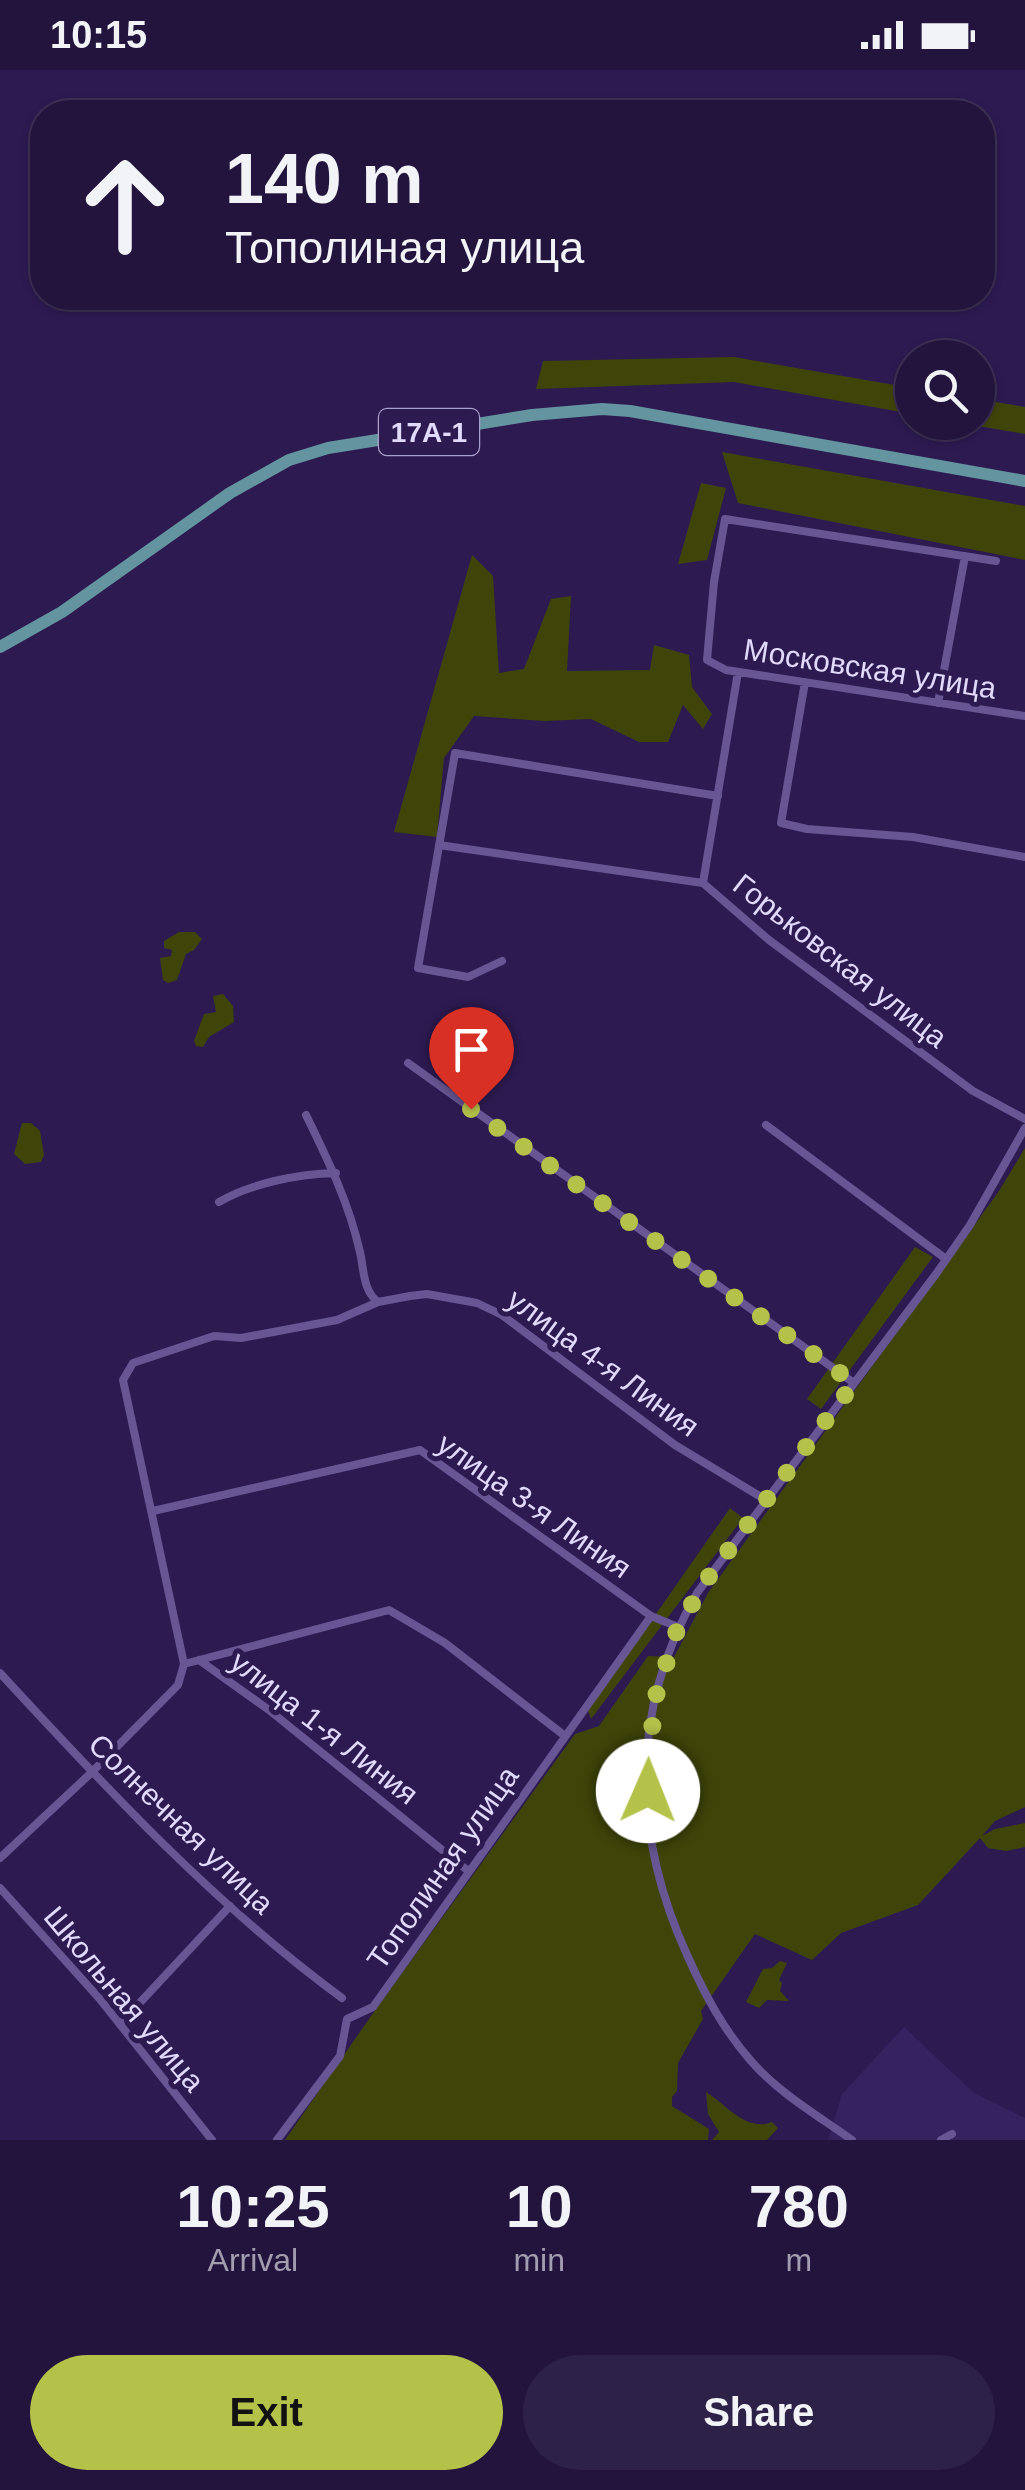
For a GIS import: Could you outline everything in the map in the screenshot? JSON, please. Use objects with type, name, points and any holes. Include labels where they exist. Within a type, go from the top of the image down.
[{"type":"main road","name":"17А-1","points":[[0,647],[62,612],[230,493],[289,460],[328,448],[532,414],[630,410],[1025,481]]},
{"type":"street","name":"Московская улица","points":[[996,561],[725,519],[707,660],[726,670],[1025,716]]},
{"type":"street","points":[[938,703],[965,556]]},
{"type":"street","points":[[703,883],[738,672]]},
{"type":"street","points":[[805,682],[781,822],[807,829],[913,837],[1025,857]]},
{"type":"street","points":[[502,961],[468,977],[418,968],[455,753],[718,796]]},
{"type":"street","name":"Горьковская улица","points":[[438,845],[703,883],[770,940],[974,1092],[1025,1118]]},
{"type":"street","points":[[408,1063],[854,1383]]},
{"type":"street","points":[[306,1115],[336,1173],[368,1290],[378,1302]]},
{"type":"street","points":[[766,1125],[946,1259]]},
{"type":"street","points":[[850,2139],[764,2075],[735,2042],[704,1992],[662,1898],[647,1822],[649,1734],[663,1666],[678,1627],[710,1575],[946,1259],[1025,1128]]},
{"type":"street","points":[[219,1202],[306,1174],[336,1173]]},
{"type":"street","name":"улица 4-я Линия","points":[[153,1511],[123,1380],[132,1363],[214,1336],[240,1338],[337,1320],[378,1302],[427,1294],[489,1307],[676,1444],[766,1500]]},
{"type":"street","name":"улица 3-я Линия","points":[[153,1511],[420,1450],[651,1616],[678,1627]]},
{"type":"street","points":[[0,1858],[178,1685],[184,1664],[153,1511]]},
{"type":"street","points":[[184,1664],[389,1610],[445,1643],[565,1736]]},
{"type":"street","name":"Тополиная улица","points":[[277,2140],[340,2056],[347,2019],[373,2006],[651,1616]]},
{"type":"street","name":"улица 1-я Линия","points":[[199,1660],[270,1710],[467,1870]]},
{"type":"street","name":"Солнечная улица","points":[[0,1672],[92,1772],[230,1906],[342,1998]]},
{"type":"street","name":"Школьная улица","points":[[0,1888],[120,2024],[212,2140]]},
{"type":"street","points":[[120,2024],[230,1906]]},
{"type":"street","points":[[942,2140],[952,2134]]},
{"type":"shaded area","points":[[904,2027],[974,2093],[1025,2118],[1025,2140],[828,2140],[842,2094]]},
{"type":"green space","points":[[734,357],[895,385],[895,411],[734,382],[536,389],[543,361]]},
{"type":"green space","points":[[995,402],[1025,407],[1025,434],[995,429]]},
{"type":"green space","points":[[722,452],[1025,506],[1025,560],[738,503]]},
{"type":"green space","points":[[701,483],[726,488],[707,560],[678,564]]},
{"type":"green space","points":[[472,555],[493,576],[499,673],[524,669],[551,599],[571,596],[567,671],[650,670],[654,645],[689,655],[692,687],[712,714],[703,729],[683,705],[668,742],[639,742],[591,719],[545,721],[474,716],[444,758],[437,837],[394,832]]},
{"type":"green space","points":[[179,932],[195,932],[202,939],[186,954],[177,980],[168,983],[163,980],[160,958],[171,956],[172,950],[164,948],[164,941]]},
{"type":"green space","points":[[223,994],[233,1006],[234,1022],[209,1037],[203,1047],[196,1046],[194,1041],[204,1014],[216,1012],[213,996]]},
{"type":"green space","points":[[22,1123],[31,1123],[40,1131],[44,1155],[41,1162],[25,1164],[14,1154]]},
{"type":"green space","points":[[1025,1148],[1025,1807],[995,1821],[982,1836],[1025,1823],[1025,1847],[1006,1851],[988,1848],[980,1838],[918,1905],[841,1933],[812,1960],[755,1934],[701,2011],[703,2019],[678,2063],[672,2106],[709,2129],[708,2140],[285,2140],[575,1734],[599,1726],[648,1656],[674,1657],[708,1593],[999,1191]]},
{"type":"green space","points":[[915,1247],[933,1257],[821,1409],[807,1399]]},
{"type":"green space","points":[[730,1508],[743,1518],[591,1719],[588,1711]]},
{"type":"green space","points":[[780,1961],[787,1963],[779,1980],[780,1991],[789,2001],[767,2000],[759,2008],[746,2002],[763,1969]]},
{"type":"green space","points":[[706,2092],[745,2120],[772,2122],[778,2128],[767,2140],[712,2140],[719,2132],[708,2114]]},
{"type":"route","points":[[471,1109],[854,1383],[697,1593],[678,1627],[654,1702],[648,1791]]}]
